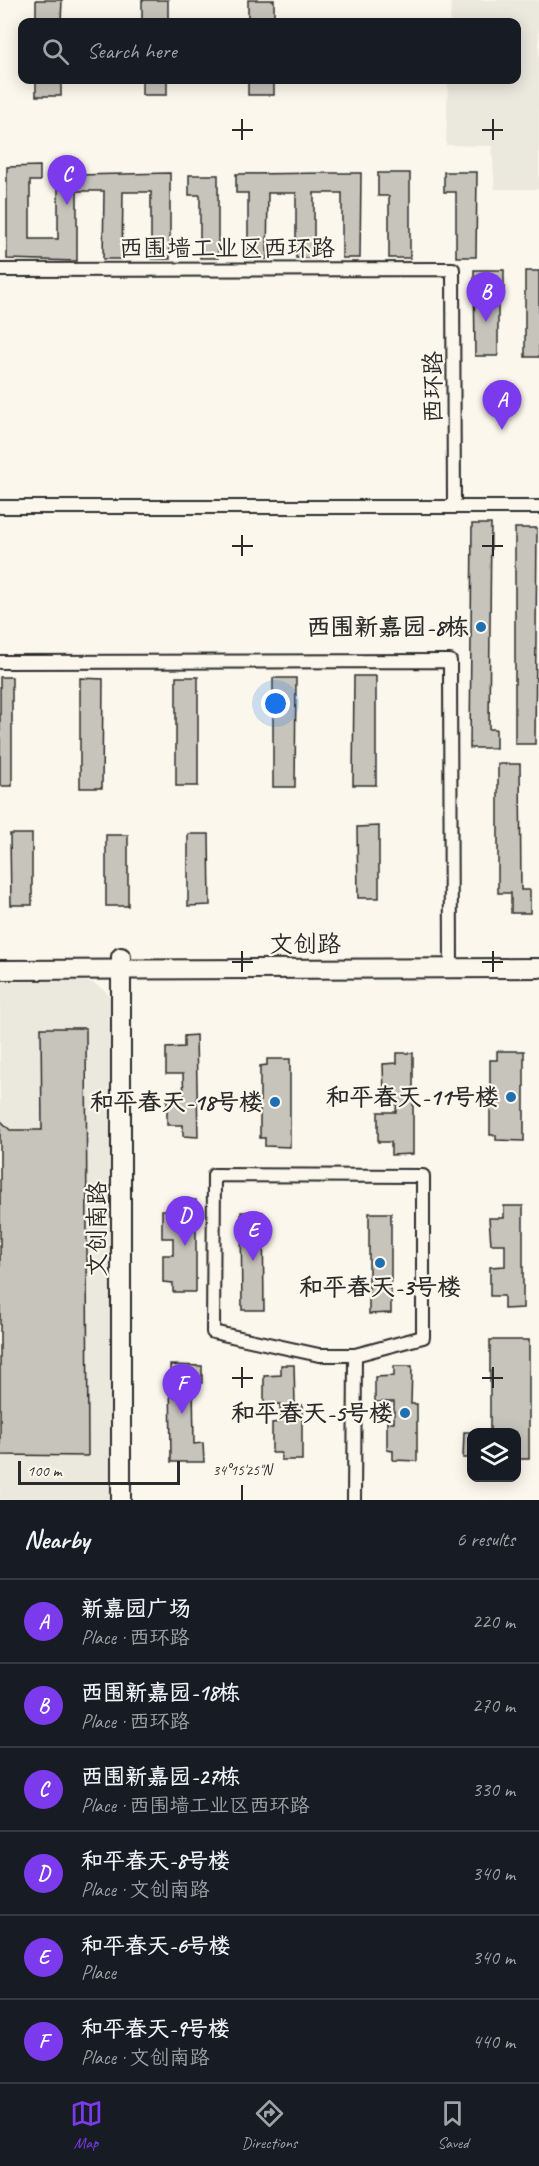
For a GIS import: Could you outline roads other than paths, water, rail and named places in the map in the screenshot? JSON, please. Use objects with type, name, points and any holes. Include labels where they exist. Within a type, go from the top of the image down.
[{"type":"street","name":"西围墙工业区西环路","points":[[0,270],[453,268]]},
{"type":"street","name":"西环路","points":[[453,268],[454,505]]},
{"type":"street","points":[[0,507],[454,505],[539,507]]},
{"type":"street","points":[[0,662],[450,661],[451,962]]},
{"type":"street","name":"文创路","points":[[0,958],[121,963],[451,962],[539,957]]},
{"type":"street","name":"文创路","points":[[451,962],[539,968]]},
{"type":"street","name":"文创路","points":[[0,969],[121,963]]},
{"type":"street","name":"文创南路","points":[[121,963],[121,1500]]},
{"type":"street","points":[[214,1175],[423,1176],[423,1337],[355,1355],[319,1355],[213,1332],[214,1175]]},
{"type":"street","points":[[354,1500],[355,1355]]},
{"type":"place","name":"西围新嘉园-27栋","points":[[67,205]]},
{"type":"place","name":"西围新嘉园-18栋","points":[[486,322]]},
{"type":"place","name":"新嘉园广场","points":[[502,430]]},
{"type":"place","name":"西围新嘉园-8栋","points":[[481,627]]},
{"type":"place","name":"和平春天-11号楼","points":[[511,1097]]},
{"type":"place","name":"和平春天-18号楼","points":[[275,1102]]},
{"type":"place","name":"和平春天-8号楼","points":[[185,1246]]},
{"type":"place","name":"和平春天-6号楼","points":[[253,1261]]},
{"type":"place","name":"和平春天-3号楼","points":[[380,1263]]},
{"type":"place","name":"和平春天-5号楼","points":[[405,1413]]},
{"type":"place","name":"和平春天-9号楼","points":[[182,1414]]}]
